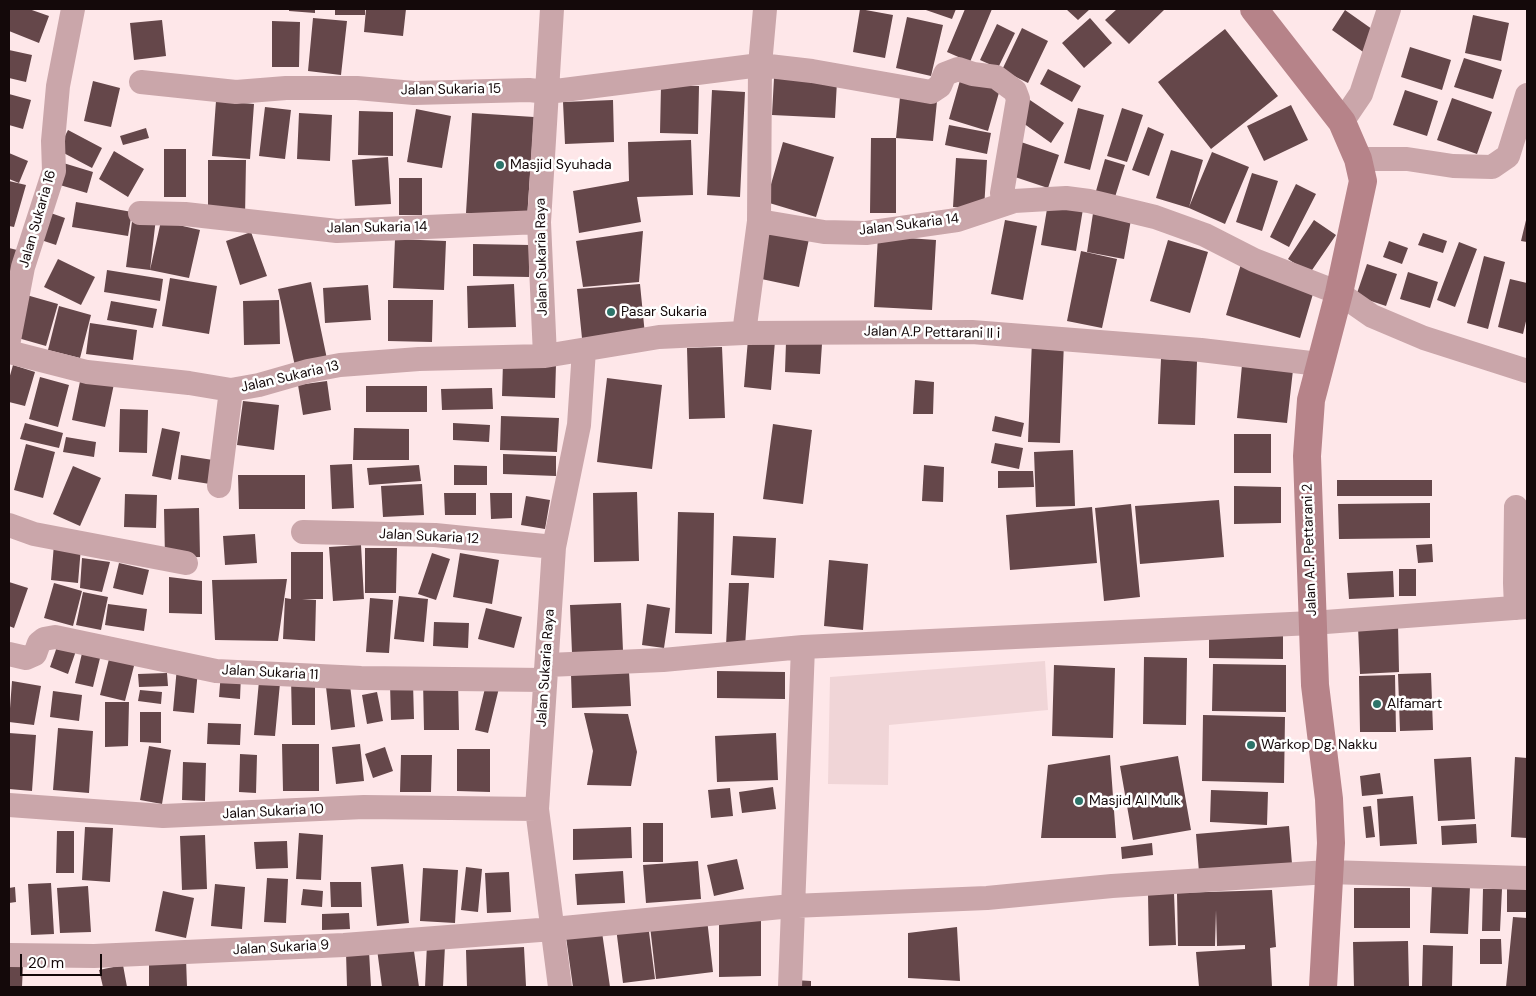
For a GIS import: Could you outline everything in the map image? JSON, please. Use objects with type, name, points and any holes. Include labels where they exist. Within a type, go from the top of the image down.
[{"type":"street","name":"Jalan Sukaria 16","points":[[9,340],[23,267],[54,171],[53,141],[58,86],[73,9]]},
{"type":"street","name":"Jalan Sukaria Raya","points":[[545,356],[539,222],[552,9]]},
{"type":"street","points":[[744,333],[759,221],[760,65],[765,9]]},
{"type":"street","name":"Jalan A.P. Pettarani 2","points":[[1254,9],[1342,122],[1362,172],[1363,188],[1311,400],[1307,456],[1315,685],[1329,798],[1331,843],[1323,987]]},
{"type":"street","points":[[1342,122],[1361,94],[1389,9]]},
{"type":"street","name":"Jalan Sukaria 15","points":[[141,82],[236,92],[286,88],[357,88],[414,93],[529,90],[548,92],[760,65],[812,71],[921,92],[936,90],[949,70],[958,69],[973,74],[996,77],[1015,91],[1018,99],[1002,193],[1003,204]]},
{"type":"street","points":[[1358,159],[1407,159],[1453,166],[1492,167],[1508,156],[1527,95]]},
{"type":"street","name":"Jalan Sukaria 14","points":[[759,221],[824,232],[866,233],[957,220],[1003,204],[1034,199],[1066,198],[1089,201],[1155,217],[1205,235],[1254,260],[1338,294],[1372,316],[1424,338],[1527,371]]},
{"type":"street","name":"Jalan Sukaria 14","points":[[140,212],[185,214],[336,231],[539,222]]},
{"type":"street","name":"Jalan A.P Pettarani II i","points":[[545,356],[659,337],[744,333],[972,332],[1201,350],[1319,364]]},
{"type":"street","name":"Jalan Sukaria Raya","points":[[560,987],[537,809],[554,547],[579,425],[584,350]]},
{"type":"street","name":"Jalan Sukaria 13","points":[[9,352],[87,372],[189,383],[231,390],[258,386],[308,371],[340,365],[419,359],[545,356]]},
{"type":"street","points":[[219,486],[231,390]]},
{"type":"street","points":[[1516,507],[1514,583],[1522,607]]},
{"type":"street","points":[[9,525],[34,534],[186,563]]},
{"type":"street","name":"Jalan Sukaria 12","points":[[303,532],[435,535],[554,547]]},
{"type":"street","name":"Jalan Sukaria 11","points":[[9,654],[26,658],[35,654],[39,643],[55,637],[216,671],[361,678],[546,673],[803,647],[1312,623],[1522,607]]},
{"type":"street","points":[[790,987],[803,647]]},
{"type":"street","name":"Jalan Sukaria 10","points":[[9,805],[163,816],[364,807],[537,809]]},
{"type":"street","name":"Jalan Sukaria 9","points":[[9,956],[94,956],[344,945],[553,929],[792,906],[987,898],[1112,886],[1328,872],[1527,878]]},
{"type":"shaded area","points":[[1045,661],[1048,710],[889,725],[888,785],[828,784],[830,677]]},
{"type":"building","points":[[9,9],[29,9],[49,16],[39,43],[9,31]]},
{"type":"building","points":[[289,9],[315,9],[315,13],[289,11]]},
{"type":"building","points":[[335,9],[365,9],[365,15],[335,15]]},
{"type":"building","points":[[366,9],[406,9],[403,36],[364,32]]},
{"type":"building","points":[[860,9],[893,15],[885,58],[853,52]]},
{"type":"building","points":[[923,9],[956,9],[952,19]]},
{"type":"building","points":[[965,9],[992,9],[970,62],[947,52]]},
{"type":"building","points":[[1066,9],[1090,9],[1078,20]]},
{"type":"building","points":[[1117,9],[1165,9],[1129,44],[1105,20]]},
{"type":"building","points":[[1345,10],[1379,34],[1366,54],[1332,30]]},
{"type":"building","points":[[1473,15],[1509,23],[1501,61],[1465,53]]},
{"type":"building","points":[[907,17],[943,25],[931,76],[896,68]]},
{"type":"building","points":[[313,18],[347,21],[341,75],[308,71]]},
{"type":"building","points":[[1090,18],[1112,43],[1084,68],[1062,43]]},
{"type":"building","points":[[162,20],[166,56],[134,60],[130,23]]},
{"type":"building","points":[[272,21],[300,22],[299,67],[272,67]]},
{"type":"building","points":[[997,24],[1015,33],[998,68],[980,60]]},
{"type":"building","points":[[1022,28],[1048,41],[1028,83],[1002,70]]},
{"type":"building","points":[[1225,29],[1278,96],[1211,149],[1158,82]]},
{"type":"building","points":[[1410,47],[1451,60],[1442,90],[1401,77]]},
{"type":"building","points":[[9,50],[32,55],[26,82],[9,78]]},
{"type":"building","points":[[1464,58],[1502,70],[1493,99],[1454,87]]},
{"type":"building","points":[[1048,69],[1081,86],[1072,102],[1040,84]]},
{"type":"building","points":[[961,77],[1000,89],[988,131],[949,119]]},
{"type":"building","points":[[774,78],[837,81],[835,118],[772,115]]},
{"type":"building","points":[[93,81],[120,88],[111,127],[84,121]]},
{"type":"building","points":[[661,86],[699,86],[698,134],[660,133]]},
{"type":"building","points":[[712,90],[745,92],[740,197],[707,195]]},
{"type":"building","points":[[1405,90],[1438,101],[1427,136],[1393,125]]},
{"type":"building","points":[[9,94],[31,100],[23,129],[9,125]]},
{"type":"building","points":[[1024,96],[1064,123],[1051,143],[1023,123]]},
{"type":"building","points":[[900,97],[937,101],[933,141],[896,138]]},
{"type":"building","points":[[1452,98],[1492,112],[1477,154],[1437,140]]},
{"type":"building","points":[[613,100],[614,142],[565,144],[563,102]]},
{"type":"building","points":[[216,101],[254,104],[250,159],[212,156]]},
{"type":"building","points":[[1291,105],[1308,140],[1264,161],[1247,126]]},
{"type":"building","points":[[265,107],[291,110],[285,159],[259,156]]},
{"type":"building","points":[[1078,108],[1104,115],[1090,170],[1064,163]]},
{"type":"building","points":[[1122,108],[1143,115],[1127,162],[1107,156]]},
{"type":"building","points":[[416,109],[451,116],[442,168],[407,162]]},
{"type":"building","points":[[359,111],[393,112],[393,156],[358,155]]},
{"type":"building","points":[[299,113],[332,115],[330,161],[297,159]]},
{"type":"building","name":"Masjid Syuhada","points":[[472,113],[534,117],[527,218],[466,213]]},
{"type":"building","points":[[949,125],[991,133],[987,154],[945,145]]},
{"type":"building","points":[[1148,127],[1164,134],[1149,176],[1132,170]]},
{"type":"building","points":[[146,128],[149,138],[123,145],[120,136]]},
{"type":"building","points":[[68,130],[102,148],[92,168],[58,150]]},
{"type":"building","points":[[871,138],[896,138],[896,213],[870,213]]},
{"type":"building","points":[[691,140],[693,195],[637,197],[641,222],[579,233],[573,191],[629,181],[628,142]]},
{"type":"building","points":[[783,142],[834,157],[816,217],[766,202]]},
{"type":"building","points":[[1021,142],[1059,155],[1048,188],[1009,175]]},
{"type":"building","points":[[164,149],[186,149],[186,197],[164,197]]},
{"type":"building","points":[[1171,150],[1203,160],[1189,207],[1212,152],[1249,167],[1225,224],[1189,208],[1156,198]]},
{"type":"building","points":[[114,151],[144,169],[128,197],[99,179]]},
{"type":"building","points":[[9,153],[28,161],[19,183],[9,179]]},
{"type":"building","points":[[388,157],[391,204],[355,206],[352,160]]},
{"type":"building","points":[[956,158],[987,160],[984,209],[953,207]]},
{"type":"building","points":[[1105,159],[1125,165],[1115,197],[1096,191]]},
{"type":"building","points":[[208,160],[246,160],[245,217],[208,216]]},
{"type":"building","points":[[60,162],[93,172],[87,193],[53,183]]},
{"type":"building","points":[[1252,173],[1278,181],[1262,231],[1236,222]]},
{"type":"building","points":[[399,178],[422,178],[422,215],[399,215]]},
{"type":"building","points":[[9,181],[26,185],[14,227],[9,226]]},
{"type":"building","points":[[1296,184],[1316,194],[1289,247],[1270,237]]},
{"type":"building","points":[[76,202],[132,212],[128,236],[72,227]]},
{"type":"building","points":[[1048,203],[1083,209],[1076,251],[1041,245]]},
{"type":"building","points":[[1094,207],[1132,214],[1124,259],[1087,252]]},
{"type":"building","points":[[45,211],[65,218],[56,245],[35,238]]},
{"type":"building","points":[[133,214],[156,218],[150,270],[126,267]]},
{"type":"building","points":[[1527,216],[1527,242],[1521,241]]},
{"type":"building","points":[[1005,220],[1037,226],[1023,300],[991,294]]},
{"type":"building","points":[[1314,220],[1336,235],[1310,273],[1288,259]]},
{"type":"building","points":[[161,221],[200,230],[189,278],[150,270]]},
{"type":"building","points":[[763,224],[810,234],[799,287],[752,277]]},
{"type":"building","points":[[643,231],[639,282],[583,287],[576,241]]},
{"type":"building","points":[[251,232],[267,276],[240,285],[226,241]]},
{"type":"building","points":[[1423,233],[1447,241],[1443,253],[1418,245]]},
{"type":"building","points":[[878,236],[936,240],[932,310],[874,307]]},
{"type":"building","points":[[395,239],[446,241],[444,290],[393,288]]},
{"type":"building","points":[[1168,240],[1208,252],[1190,313],[1150,301]]},
{"type":"building","points":[[1389,241],[1408,248],[1402,264],[1383,257]]},
{"type":"building","points":[[1459,242],[1477,249],[1455,307],[1437,300]]},
{"type":"building","points":[[473,244],[530,245],[529,277],[473,276]]},
{"type":"building","points":[[9,248],[17,250],[12,276],[9,275]]},
{"type":"building","points":[[1081,251],[1117,259],[1102,328],[1067,321]]},
{"type":"building","points":[[1484,256],[1505,262],[1488,329],[1467,323]]},
{"type":"building","points":[[58,259],[95,277],[81,305],[44,287]]},
{"type":"building","points":[[1241,264],[1315,287],[1300,338],[1226,315]]},
{"type":"building","points":[[1367,264],[1397,274],[1386,306],[1356,296]]},
{"type":"building","points":[[107,270],[163,279],[160,301],[104,292]]},
{"type":"building","points":[[1408,272],[1438,282],[1430,308],[1400,299]]},
{"type":"building","points":[[170,278],[217,286],[209,334],[162,326]]},
{"type":"building","points":[[1510,279],[1527,283],[1527,317],[1523,334],[1498,327]]},
{"type":"building","points":[[311,282],[327,359],[295,366],[278,289]]},
{"type":"building","points":[[514,284],[516,327],[468,328],[467,286]]},
{"type":"building","name":"Pasar Sukaria","points":[[640,284],[645,335],[583,348],[577,289]]},
{"type":"building","points":[[368,285],[371,320],[325,323],[323,288]]},
{"type":"building","points":[[23,294],[58,304],[46,346],[11,336]]},
{"type":"building","points":[[279,300],[280,344],[244,345],[243,301]]},
{"type":"building","points":[[388,300],[433,300],[432,342],[388,341]]},
{"type":"building","points":[[111,301],[157,309],[153,328],[107,320]]},
{"type":"building","points":[[59,306],[91,315],[80,358],[48,350]]},
{"type":"building","points":[[90,323],[137,330],[133,360],[86,354]]},
{"type":"building","points":[[748,339],[775,341],[771,390],[744,387]]},
{"type":"building","points":[[1032,340],[1064,342],[1060,443],[1028,442]]},
{"type":"building","points":[[786,342],[822,344],[820,374],[785,372]]},
{"type":"building","points":[[722,347],[725,418],[689,419],[687,348]]},
{"type":"building","points":[[1161,359],[1197,361],[1195,425],[1158,424]]},
{"type":"building","points":[[503,362],[556,364],[555,398],[502,396]]},
{"type":"building","points":[[13,365],[35,372],[25,406],[9,402],[9,379]]},
{"type":"building","points":[[1242,365],[1293,370],[1287,423],[1237,418]]},
{"type":"building","points":[[82,372],[115,379],[105,427],[72,420]]},
{"type":"building","points":[[40,377],[69,385],[58,427],[29,419]]},
{"type":"building","points":[[607,378],[662,385],[652,469],[597,462]]},
{"type":"building","points":[[915,380],[934,382],[933,414],[913,414]]},
{"type":"building","points":[[327,381],[331,410],[303,415],[298,385]]},
{"type":"building","points":[[366,386],[427,386],[427,412],[366,412]]},
{"type":"building","points":[[492,388],[493,409],[442,410],[441,389]]},
{"type":"building","points":[[243,401],[279,405],[274,450],[237,445]]},
{"type":"building","points":[[120,409],[148,410],[147,453],[119,452]]},
{"type":"building","points":[[501,416],[559,418],[557,452],[500,450]]},
{"type":"building","points":[[995,416],[1024,423],[1021,437],[992,431]]},
{"type":"building","points":[[25,423],[63,433],[59,448],[20,439]]},
{"type":"building","points":[[453,423],[490,425],[489,442],[453,440]]},
{"type":"building","points":[[773,424],[812,430],[803,504],[763,499]]},
{"type":"building","points":[[162,428],[180,432],[171,480],[152,476]]},
{"type":"building","points":[[354,428],[409,429],[409,460],[353,460]]},
{"type":"building","points":[[1234,434],[1271,434],[1271,473],[1234,473]]},
{"type":"building","points":[[66,437],[96,442],[94,457],[63,452]]},
{"type":"building","points":[[995,443],[1023,448],[1019,469],[991,463]]},
{"type":"building","points":[[26,444],[55,452],[43,498],[14,490]]},
{"type":"building","points":[[1073,450],[1075,506],[1036,507],[1034,452]]},
{"type":"building","points":[[503,454],[556,456],[556,476],[503,474]]},
{"type":"building","points":[[181,455],[213,460],[210,484],[178,479]]},
{"type":"building","points":[[352,464],[354,508],[332,509],[330,465]]},
{"type":"building","points":[[419,465],[421,481],[369,485],[367,468]]},
{"type":"building","points":[[454,465],[487,466],[487,485],[454,485]]},
{"type":"building","points":[[924,465],[944,467],[943,502],[922,501]]},
{"type":"building","points":[[73,466],[101,478],[80,526],[53,514]]},
{"type":"building","points":[[998,471],[1033,471],[1034,487],[998,488]]},
{"type":"building","points":[[238,475],[305,475],[305,509],[239,509]]},
{"type":"building","points":[[1337,480],[1432,480],[1432,496],[1337,496]]},
{"type":"building","points":[[422,484],[424,515],[383,517],[381,486]]},
{"type":"building","points":[[1234,486],[1281,487],[1281,523],[1234,524]]},
{"type":"building","points":[[637,492],[639,561],[594,562],[593,493]]},
{"type":"building","points":[[444,493],[476,493],[476,515],[445,515]]},
{"type":"building","points":[[490,493],[512,493],[512,518],[491,519]]},
{"type":"building","points":[[125,494],[157,495],[156,528],[124,527]]},
{"type":"building","points":[[526,496],[550,500],[545,529],[521,525]]},
{"type":"building","points":[[1219,500],[1224,557],[1140,564],[1135,506]]},
{"type":"building","points":[[1430,503],[1430,538],[1339,539],[1338,504]]},
{"type":"building","points":[[1131,504],[1140,597],[1104,601],[1095,508]]},
{"type":"building","points":[[1092,507],[1097,563],[1010,570],[1006,515]]},
{"type":"building","points":[[199,508],[200,557],[165,558],[164,509]]},
{"type":"building","points":[[678,512],[714,513],[712,634],[675,633]]},
{"type":"building","points":[[255,534],[257,563],[225,565],[223,536]]},
{"type":"building","points":[[733,536],[776,538],[774,578],[731,575]]},
{"type":"building","points":[[54,544],[81,547],[78,583],[51,580]]},
{"type":"building","points":[[1432,544],[1433,562],[1418,563],[1416,545]]},
{"type":"building","points":[[361,545],[364,599],[333,601],[329,547]]},
{"type":"building","points":[[365,548],[397,548],[396,593],[365,593]]},
{"type":"building","points":[[291,552],[323,552],[323,599],[302,599],[316,600],[315,641],[283,639],[285,598],[291,599]]},
{"type":"building","points":[[432,553],[450,559],[436,600],[418,594]]},
{"type":"building","points":[[460,553],[499,560],[492,604],[453,597]]},
{"type":"building","points":[[82,558],[110,562],[102,592],[80,588]]},
{"type":"building","points":[[829,560],[868,564],[863,630],[824,626]]},
{"type":"building","points":[[119,563],[149,570],[143,595],[113,588]]},
{"type":"building","points":[[1399,569],[1416,569],[1416,596],[1399,596]]},
{"type":"building","points":[[1393,571],[1394,597],[1349,599],[1347,573]]},
{"type":"building","points":[[169,577],[202,581],[202,614],[169,613]]},
{"type":"building","points":[[287,579],[278,641],[215,640],[212,580]]},
{"type":"building","points":[[9,582],[28,588],[14,628],[9,626]]},
{"type":"building","points":[[54,583],[82,591],[73,626],[44,618]]},
{"type":"building","points":[[729,583],[749,583],[745,647],[726,646]]},
{"type":"building","points":[[83,592],[108,597],[101,630],[76,625]]},
{"type":"building","points":[[399,596],[428,599],[424,642],[394,639]]},
{"type":"building","points":[[370,598],[393,600],[389,653],[366,652]]},
{"type":"building","points":[[621,603],[623,651],[572,653],[570,605]]},
{"type":"building","points":[[108,604],[147,609],[144,631],[105,625]]},
{"type":"building","points":[[647,604],[670,608],[664,648],[642,645]]},
{"type":"building","points":[[486,608],[522,617],[514,648],[478,639]]},
{"type":"building","points":[[434,622],[469,623],[468,648],[433,646]]},
{"type":"building","points":[[1398,624],[1399,672],[1360,674],[1358,626]]},
{"type":"building","points":[[1209,634],[1283,634],[1283,659],[1209,658]]},
{"type":"building","points":[[60,638],[78,645],[68,674],[50,667]]},
{"type":"building","points":[[83,649],[101,654],[93,687],[75,683]]},
{"type":"building","points":[[110,655],[135,662],[125,701],[100,695]]},
{"type":"building","points":[[1144,657],[1187,658],[1186,725],[1143,724]]},
{"type":"building","points":[[1213,664],[1286,665],[1286,712],[1212,711]]},
{"type":"building","points":[[1054,665],[1115,668],[1113,738],[1052,736]]},
{"type":"building","points":[[177,667],[198,670],[194,713],[173,711]]},
{"type":"building","points":[[717,671],[785,672],[785,699],[717,698]]},
{"type":"building","points":[[221,672],[241,674],[240,699],[219,697]]},
{"type":"building","points":[[629,672],[631,706],[572,708],[571,674]]},
{"type":"building","points":[[167,673],[168,686],[139,687],[138,674]]},
{"type":"building","points":[[1431,673],[1433,730],[1400,731],[1398,674]]},
{"type":"building","name":"Alfamart","points":[[1395,675],[1396,732],[1360,732],[1359,676]]},
{"type":"building","points":[[315,676],[315,725],[292,725],[291,677]]},
{"type":"building","points":[[458,679],[459,730],[424,730],[423,680]]},
{"type":"building","points":[[12,681],[41,686],[34,725],[9,722]]},
{"type":"building","points":[[259,681],[280,683],[275,736],[254,735]]},
{"type":"building","points":[[413,683],[414,719],[391,720],[390,684]]},
{"type":"building","points":[[486,684],[499,688],[488,733],[475,730]]},
{"type":"building","points":[[350,685],[355,727],[331,730],[326,687]]},
{"type":"building","points":[[140,690],[162,692],[161,704],[138,701]]},
{"type":"building","points":[[53,691],[82,695],[79,721],[50,717]]},
{"type":"building","points":[[377,692],[383,721],[367,724],[362,695]]},
{"type":"building","points":[[105,702],[129,702],[128,746],[105,747]]},
{"type":"building","points":[[140,712],[161,712],[161,743],[140,742]]},
{"type":"building","points":[[584,713],[628,714],[637,752],[631,786],[587,785],[593,751]]},
{"type":"building","points":[[1203,715],[1285,717],[1284,783],[1202,781]]},
{"type":"building","points":[[208,723],[241,724],[240,745],[207,744]]},
{"type":"building","points":[[58,728],[93,731],[89,793],[53,790]]},
{"type":"building","points":[[9,733],[36,735],[32,791],[9,789]]},
{"type":"building","points":[[776,733],[778,780],[717,782],[715,736]]},
{"type":"building","points":[[282,744],[319,744],[319,791],[283,791]]},
{"type":"building","points":[[360,744],[364,781],[336,784],[332,747]]},
{"type":"building","points":[[149,746],[171,750],[162,804],[140,800]]},
{"type":"building","points":[[385,747],[393,771],[373,778],[365,754]]},
{"type":"building","points":[[457,749],[490,749],[490,792],[457,791]]},
{"type":"building","points":[[240,754],[257,755],[256,793],[239,792]]},
{"type":"building","points":[[401,755],[432,755],[431,792],[400,792]]},
{"type":"building","name":"Masjid Al Mulk","points":[[1110,755],[1116,838],[1041,838],[1048,765]]},
{"type":"building","points":[[1178,756],[1191,830],[1133,840],[1120,766]]},
{"type":"building","points":[[1471,757],[1475,819],[1438,821],[1434,759]]},
{"type":"building","points":[[1515,757],[1527,758],[1527,838],[1511,837]]},
{"type":"building","points":[[183,762],[206,763],[205,801],[182,800]]},
{"type":"building","points":[[1380,773],[1383,794],[1362,796],[1360,776]]},
{"type":"building","points":[[773,787],[776,809],[742,813],[739,792]]},
{"type":"building","points":[[730,788],[733,816],[711,818],[708,790]]},
{"type":"building","points":[[1211,790],[1268,792],[1267,825],[1210,822]]},
{"type":"building","points":[[1413,796],[1417,844],[1380,846],[1377,799]]},
{"type":"building","points":[[1371,806],[1375,837],[1366,838],[1363,807]]},
{"type":"building","points":[[643,823],[663,823],[663,862],[643,862]]},
{"type":"building","points":[[1476,824],[1477,843],[1442,845],[1441,826]]},
{"type":"building","points":[[1289,826],[1292,864],[1199,872],[1196,834]]},
{"type":"building","points":[[85,827],[113,828],[110,882],[82,880]]},
{"type":"building","points":[[631,827],[632,858],[573,860],[573,829]]},
{"type":"building","points":[[57,831],[74,831],[74,873],[56,873]]},
{"type":"building","points":[[299,833],[323,835],[321,880],[296,879]]},
{"type":"building","points":[[205,835],[207,889],[182,890],[180,836]]},
{"type":"building","points":[[287,841],[288,868],[256,869],[254,842]]},
{"type":"building","points":[[1152,843],[1153,855],[1122,859],[1121,847]]},
{"type":"building","points":[[737,859],[744,889],[714,896],[707,865]]},
{"type":"building","points":[[698,861],[701,899],[646,903],[643,865]]},
{"type":"building","points":[[403,864],[409,923],[377,926],[371,867]]},
{"type":"building","points":[[466,867],[482,869],[478,912],[461,910]]},
{"type":"building","points":[[423,868],[458,870],[455,923],[420,921]]},
{"type":"building","points":[[623,871],[625,903],[577,905],[575,874]]},
{"type":"building","points":[[509,872],[511,912],[487,913],[485,873]]},
{"type":"building","points":[[267,878],[288,879],[286,923],[264,922]]},
{"type":"building","points":[[330,882],[361,882],[362,907],[331,907]]},
{"type":"building","points":[[51,883],[54,934],[31,935],[28,884]]},
{"type":"building","points":[[215,884],[245,887],[242,929],[211,926]]},
{"type":"building","points":[[1432,884],[1470,886],[1468,934],[1430,933]]},
{"type":"building","points":[[88,886],[91,932],[60,933],[57,888]]},
{"type":"building","points":[[1507,886],[1527,886],[1527,912],[1507,912]]},
{"type":"building","points":[[15,887],[16,902],[9,903],[9,888]]},
{"type":"building","points":[[1354,888],[1410,888],[1410,928],[1354,928]]},
{"type":"building","points":[[303,889],[323,891],[322,907],[301,905]]},
{"type":"building","points":[[1483,889],[1502,889],[1500,931],[1482,931]]},
{"type":"building","points":[[1272,890],[1276,947],[1270,948],[1272,987],[1199,987],[1196,952],[1245,949],[1245,945],[1217,946],[1216,910],[1215,946],[1178,946],[1177,893]]},
{"type":"building","points":[[163,891],[194,898],[186,938],[155,931]]},
{"type":"building","points":[[1174,893],[1176,945],[1149,946],[1148,894]]},
{"type":"building","points":[[349,913],[350,929],[322,930],[322,914]]},
{"type":"building","points":[[1513,917],[1527,918],[1527,987],[1506,987]]},
{"type":"building","points":[[719,918],[761,918],[761,976],[719,977]]},
{"type":"building","points":[[707,919],[713,972],[656,979],[650,926]]},
{"type":"building","points":[[648,924],[655,979],[623,983],[616,928]]},
{"type":"building","points":[[957,927],[960,981],[908,978],[908,933]]},
{"type":"building","points":[[602,932],[610,987],[573,987],[566,937]]},
{"type":"building","points":[[1480,939],[1501,939],[1502,964],[1480,964]]},
{"type":"building","points":[[1408,941],[1409,987],[1354,987],[1353,942]]},
{"type":"building","points":[[413,944],[419,987],[382,987],[377,949]]},
{"type":"building","points":[[427,944],[445,945],[443,987],[425,987]]},
{"type":"building","points":[[1423,945],[1453,946],[1452,987],[1422,987]]},
{"type":"building","points":[[524,947],[526,986],[467,987],[466,950]]},
{"type":"building","points":[[369,951],[371,987],[347,987],[346,952]]},
{"type":"building","points":[[149,958],[186,958],[187,987],[149,987]]},
{"type":"building","points":[[9,964],[23,965],[22,987],[9,987]]},
{"type":"building","points":[[123,965],[127,987],[103,987],[99,970]]},
{"type":"building","points":[[793,980],[811,981],[811,987],[792,987]]},
{"type":"place","name":"Masjid Syuhada","points":[[500,165]]},
{"type":"place","name":"Pasar Sukaria","points":[[611,312]]},
{"type":"place","name":"Alfamart","points":[[1377,704]]},
{"type":"place","name":"Warkop Dg. Nakku","points":[[1251,745]]},
{"type":"place","name":"Masjid Al Mulk","points":[[1079,801]]}]
